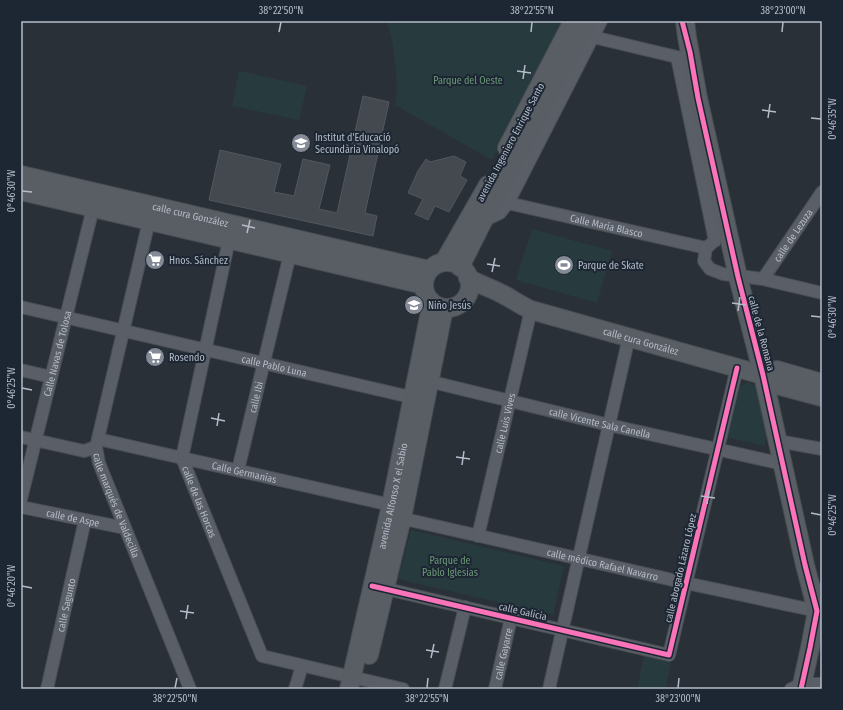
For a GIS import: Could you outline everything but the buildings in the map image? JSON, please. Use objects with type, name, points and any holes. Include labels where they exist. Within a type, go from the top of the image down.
[{"type":"street","name":"avenida Ingeniero Enrique Santo","points":[[445,272],[482,196],[573,21]]},
{"type":"street","name":"avenida Ingeniero Enrique Santo","points":[[445,272],[483,221],[591,29],[601,21]]},
{"type":"street","name":"avenida Ingeniero Enrique Santo","points":[[483,221],[500,213],[508,203],[591,29]]},
{"type":"street","points":[[591,29],[684,38]]},
{"type":"street","name":"calle de la Romana","points":[[684,38],[698,98],[717,242],[738,277],[763,375],[817,611],[816,648],[798,687]]},
{"type":"street","name":"calle cura González","points":[[22,178],[93,208],[290,254],[445,272]]},
{"type":"street","name":"calle cura González","points":[[22,178],[445,272],[479,284],[506,296],[525,307]]},
{"type":"street","name":"calle de Lezuza","points":[[764,279],[822,192]]},
{"type":"street","name":"Calle María Blasco","points":[[508,203],[717,242]]},
{"type":"street","name":"Calle Navas de Tolosa","points":[[21,499],[93,208]]},
{"type":"street","name":"calle marqués de Valdecilla","points":[[149,221],[97,443],[99,463],[190,689]]},
{"type":"street","name":"calle de las Horcas","points":[[229,240],[182,458],[262,656],[302,666],[356,684],[403,689]]},
{"type":"street","points":[[717,242],[704,260],[710,269],[723,274],[764,279],[822,293]]},
{"type":"street","name":"calle Ibi","points":[[238,470],[265,364],[290,254]]},
{"type":"street","points":[[445,272],[469,284],[466,296],[459,304],[452,307],[438,305],[425,291],[445,272]]},
{"type":"street","name":"calle cura González","points":[[466,296],[477,296],[525,307],[629,336],[763,375],[773,384],[822,397]]},
{"type":"street","name":"avenida Alfonso X el Sabio","points":[[356,684],[379,588],[393,513],[419,399],[438,305]]},
{"type":"street","name":"calle Pablo Luna","points":[[21,307],[419,399]]},
{"type":"street","name":"calle Luis Vives","points":[[478,536],[510,402],[525,307]]},
{"type":"street","points":[[549,689],[629,336]]},
{"type":"street","name":"calle abogado Lázaro López","points":[[669,655],[737,368]]},
{"type":"street","points":[[21,370],[51,377]]},
{"type":"street","name":"calle cura González","points":[[763,375],[777,370],[822,383]]},
{"type":"street","name":"calle Vicente Sala Canella","points":[[423,380],[510,402],[783,464]]},
{"type":"street","name":"Calle Germanías","points":[[21,437],[84,451],[97,443],[182,458],[238,470],[393,513]]},
{"type":"street","points":[[778,441],[822,449]]},
{"type":"street","name":"calle de Aspe","points":[[21,507],[126,528]]},
{"type":"street","name":"calle médico Rafael Navarro","points":[[393,513],[478,536],[817,611]]},
{"type":"street","name":"calle Sagunto","points":[[47,689],[86,520]]},
{"type":"street","name":"calle Galicia","points":[[379,588],[669,655]]},
{"type":"street","points":[[817,611],[822,589]]},
{"type":"street","points":[[445,689],[465,607]]},
{"type":"street","name":"calle Gayarre","points":[[495,689],[511,618]]},
{"type":"street","points":[[295,689],[302,666]]},
{"type":"street","points":[[798,687],[822,684]]},
{"type":"green space","name":"Parque del Oeste","points":[[386,21],[563,21],[492,160],[395,105],[397,90],[393,44]]},
{"type":"green space","points":[[239,71],[307,86],[299,120],[232,106]]},
{"type":"green space","name":"Parque de Skate","points":[[532,229],[612,251],[597,303],[516,280]]},
{"type":"green space","points":[[748,382],[758,387],[767,436],[765,446],[725,437],[740,387]]},
{"type":"green space","name":"Parque de Pablo Iglesias","points":[[411,530],[564,566],[553,615],[398,579]]},
{"type":"green space","points":[[644,656],[671,663],[665,689],[637,689]]},
{"type":"cycle path","points":[[682,21],[738,277],[763,375],[805,565],[817,611],[801,689]]},
{"type":"cycle path","points":[[372,586],[669,655],[737,368]]},
{"type":"place","name":"Institut d'Educació Secundària Vinalopó","points":[[301,143]]},
{"type":"place","name":"Hnos. Sánchez","points":[[155,260]]},
{"type":"place","name":"Parque de Skate","points":[[564,265]]},
{"type":"place","name":"Niño Jesús","points":[[414,305]]},
{"type":"place","name":"Rosendo","points":[[155,357]]}]
